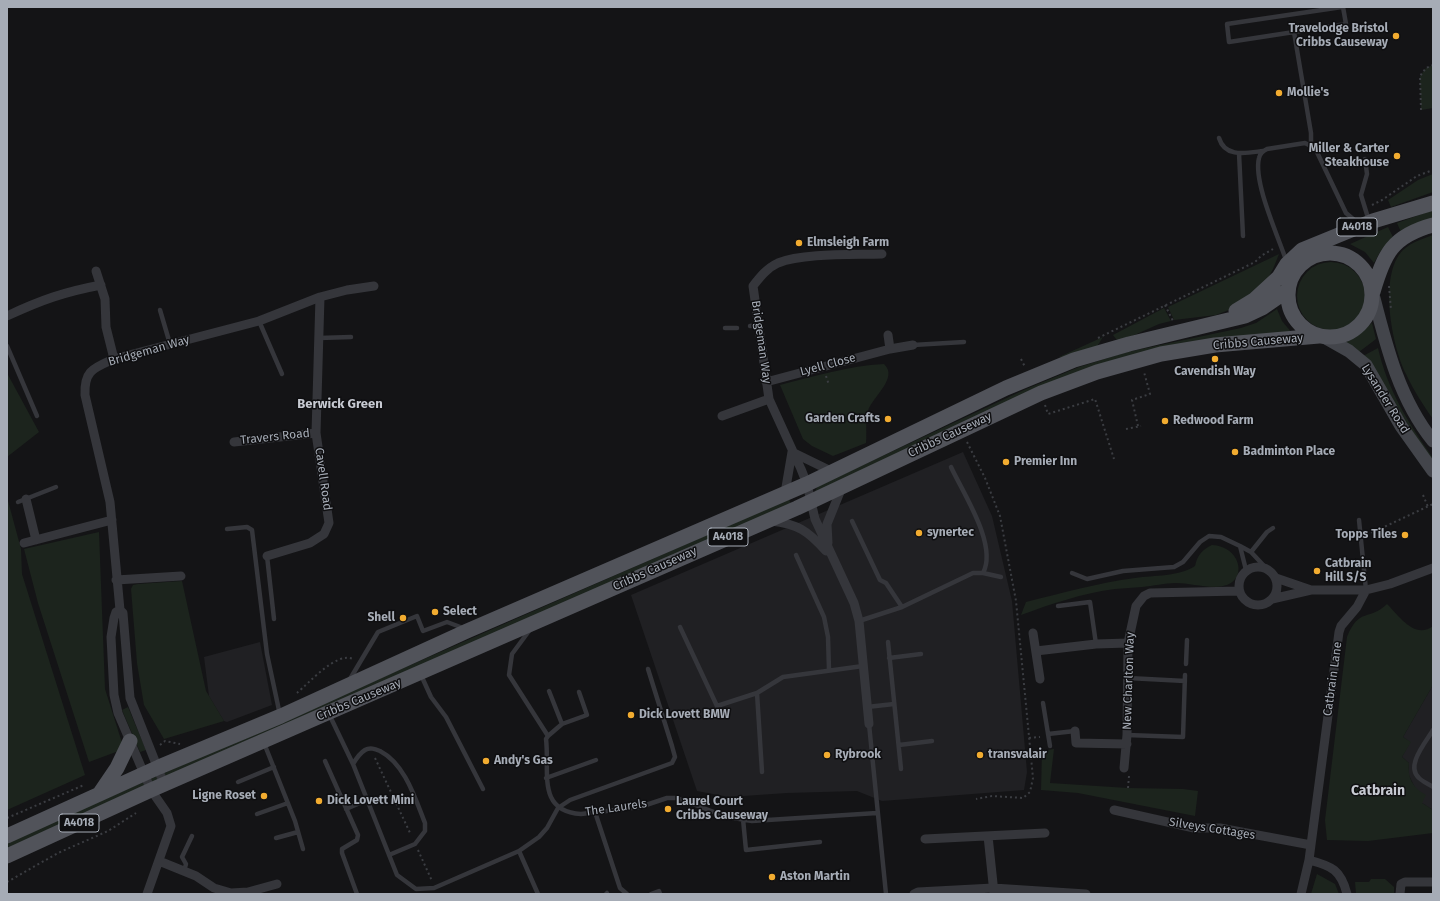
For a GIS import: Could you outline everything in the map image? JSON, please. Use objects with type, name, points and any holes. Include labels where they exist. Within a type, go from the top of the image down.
[{"type":"main road","name":"A4018","points":[[1220,321],[1254,300],[1279,277],[1287,264],[1302,250],[1365,224],[1433,203]]},
{"type":"main road","name":"A4018","points":[[1322,337],[1345,336],[1357,329],[1369,314],[1381,265],[1389,251],[1410,233],[1433,225]]},
{"type":"main road","name":"A4018","points":[[1289,286],[1296,270],[1304,261],[1315,255],[1329,252],[1340,253],[1358,262],[1367,272],[1373,295]]},
{"type":"main road","points":[[1287,264],[1289,286],[1288,301],[1295,319],[1306,330],[1322,337]]},
{"type":"main road","name":"Cribbs Causeway","points":[[7,836],[159,767],[281,716],[467,631],[807,484],[831,471],[1006,388],[1074,360],[1220,321],[1245,316],[1262,308],[1289,286]]},
{"type":"main road","name":"Cribbs Causeway","points":[[7,856],[158,787],[811,501],[1041,393],[1097,372],[1161,354],[1215,345],[1322,337]]},
{"type":"main road","points":[[99,794],[117,768],[130,741]]},
{"type":"street","name":"Bridgeman Way","points":[[811,501],[807,484],[769,399],[754,326],[752,286],[763,273],[776,264],[795,258],[882,254]]},
{"type":"street","points":[[96,271],[105,299],[104,327],[114,359]]},
{"type":"street","points":[[7,316],[39,300],[68,291],[101,285]]},
{"type":"street","name":"Bridgeman Way","points":[[158,787],[159,767],[130,698],[123,613],[120,610],[116,580],[110,502],[85,395],[84,384],[93,368],[114,359],[259,321],[320,297],[347,290],[374,286]]},
{"type":"street","name":"Lysander Road","points":[[1373,295],[1387,349],[1402,391],[1420,425],[1433,441]]},
{"type":"street","name":"Cavell Road","points":[[267,556],[310,543],[324,534],[329,523],[316,433],[320,297]]},
{"type":"street","points":[[888,335],[890,349]]},
{"type":"street","name":"Lysander Road","points":[[1322,337],[1349,352],[1366,365],[1401,426],[1433,471]]},
{"type":"street","name":"Lyell Close","points":[[766,382],[890,349],[913,345]]},
{"type":"street","name":"Bridgeman Way","points":[[722,416],[769,399]]},
{"type":"street","points":[[1420,425],[1433,448]]},
{"type":"street","name":"Travers Road","points":[[234,442],[316,433]]},
{"type":"street","points":[[785,493],[792,452],[831,471]]},
{"type":"street","points":[[832,558],[827,541],[827,524],[843,486]]},
{"type":"street","points":[[22,500],[36,540]]},
{"type":"street","points":[[811,501],[814,519],[854,603],[859,621],[868,724]]},
{"type":"street","points":[[24,543],[112,520]]},
{"type":"street","points":[[767,520],[789,523],[799,527],[810,534],[832,558]]},
{"type":"street","points":[[1276,578],[1277,589],[1272,599],[1268,603],[1256,606],[1245,601],[1239,591],[1239,579],[1246,570],[1256,566],[1266,568],[1276,578],[1311,590]]},
{"type":"street","points":[[1272,599],[1311,590],[1366,590],[1433,568]]},
{"type":"street","points":[[116,580],[181,576]]},
{"type":"street","name":"Catbrain Lane","points":[[1301,894],[1310,860],[1341,626],[1357,608],[1366,590]]},
{"type":"street","name":"New Charlton Way","points":[[1124,768],[1128,734],[1128,643],[1136,606],[1144,596],[1150,593],[1239,591]]},
{"type":"street","points":[[120,610],[116,612],[111,637],[114,695],[121,723],[144,774],[158,787],[171,826],[147,894]]},
{"type":"street","points":[[1033,634],[1040,679]]},
{"type":"street","points":[[1036,651],[1096,644],[1128,643]]},
{"type":"street","name":"New Charlton Way","points":[[1075,730],[1076,743],[1126,744]]},
{"type":"street","name":"Silveys Cottages","points":[[1114,810],[1194,828],[1220,828],[1311,845]]},
{"type":"street","points":[[925,840],[1045,833]]},
{"type":"street","points":[[988,836],[994,891]]},
{"type":"street","points":[[159,860],[184,871],[214,888],[231,893],[264,891],[277,884]]},
{"type":"street","points":[[1310,860],[1335,870],[1341,877],[1346,894]]},
{"type":"street","points":[[1400,894],[1401,884],[1405,882],[1433,882]]},
{"type":"street","points":[[914,894],[918,892],[994,891],[1086,894]]},
{"type":"lane","points":[[1342,7],[1346,24],[1294,32],[1229,42],[1226,24],[1342,7]]},
{"type":"lane","points":[[1294,32],[1311,132],[1311,145]]},
{"type":"lane","points":[[1219,138],[1224,148],[1239,154],[1263,152],[1273,147],[1304,143],[1311,145],[1319,153],[1346,213],[1365,224]]},
{"type":"lane","points":[[1263,152],[1259,159],[1262,190],[1287,264]]},
{"type":"lane","points":[[1239,154],[1243,236]]},
{"type":"lane","points":[[1365,159],[1367,174],[1361,195],[1365,224]]},
{"type":"lane","points":[[160,310],[170,344]]},
{"type":"lane","points":[[259,321],[282,374]]},
{"type":"lane","points":[[725,328],[737,328]]},
{"type":"lane","points":[[319,338],[351,336]]},
{"type":"lane","name":"Lyell Close","points":[[913,345],[964,342]]},
{"type":"lane","points":[[7,346],[37,416]]},
{"type":"lane","points":[[951,467],[982,531],[988,563],[983,573]]},
{"type":"lane","points":[[22,500],[56,487]]},
{"type":"lane","points":[[1359,520],[1366,590]]},
{"type":"lane","points":[[852,521],[880,580],[886,583],[902,607]]},
{"type":"lane","points":[[226,529],[247,527],[252,530],[267,654],[277,706],[281,716]]},
{"type":"lane","points":[[1251,552],[1267,532],[1273,528]]},
{"type":"lane","points":[[1072,574],[1087,579],[1123,570],[1174,567],[1183,562],[1200,542],[1209,536],[1221,537],[1251,552],[1266,568]]},
{"type":"lane","points":[[1240,546],[1246,570]]},
{"type":"lane","points":[[796,555],[824,617],[828,637],[828,670]]},
{"type":"lane","name":"Cavell Road","points":[[267,556],[274,619]]},
{"type":"lane","points":[[859,621],[902,607],[973,573],[983,573],[1001,577]]},
{"type":"lane","points":[[1058,606],[1090,602],[1096,644]]},
{"type":"lane","points":[[345,686],[378,632],[417,616],[423,631],[448,622],[467,631]]},
{"type":"lane","points":[[534,623],[512,654],[509,675],[548,736]]},
{"type":"lane","points":[[680,627],[716,706],[730,703],[757,693],[783,677],[863,666]]},
{"type":"lane","points":[[1186,664],[1187,640]]},
{"type":"lane","points":[[888,642],[901,769]]},
{"type":"lane","points":[[889,658],[921,654]]},
{"type":"lane","points":[[328,713],[353,764],[397,875],[415,892],[434,888],[519,851],[539,837],[547,828],[558,808],[570,800],[621,783],[672,763],[674,760],[664,716],[648,669]]},
{"type":"lane","points":[[420,673],[431,697],[446,716],[483,789]]},
{"type":"lane","points":[[1128,678],[1185,678],[1183,737],[1128,734]]},
{"type":"lane","points":[[549,691],[562,724]]},
{"type":"lane","points":[[558,808],[547,789],[546,778],[548,753],[546,739],[562,724],[587,715],[579,692]]},
{"type":"lane","points":[[757,693],[762,772]]},
{"type":"lane","points":[[1043,703],[1050,746]]},
{"type":"lane","points":[[867,707],[894,704]]},
{"type":"lane","points":[[868,724],[886,894]]},
{"type":"lane","points":[[1048,736],[1075,730]]},
{"type":"lane","points":[[1433,730],[1414,762],[1414,770],[1418,778],[1433,787]]},
{"type":"lane","points":[[264,741],[288,803],[302,849]]},
{"type":"lane","points":[[898,745],[932,741]]},
{"type":"lane","points":[[353,764],[365,749],[371,748],[385,754],[394,761],[407,780],[425,823],[425,831],[415,844],[389,855]]},
{"type":"lane","points":[[546,778],[596,760]]},
{"type":"lane","points":[[325,761],[358,835],[357,840],[342,849],[356,894]]},
{"type":"lane","points":[[238,782],[274,767]]},
{"type":"lane","name":"The Laurels","points":[[558,808],[571,813],[595,812],[640,807],[667,798],[677,798],[702,809],[727,817],[752,821],[877,813]]},
{"type":"lane","points":[[346,809],[367,800]]},
{"type":"lane","points":[[257,814],[288,803]]},
{"type":"lane","points":[[595,812],[618,883],[620,888],[627,894]]},
{"type":"lane","points":[[743,819],[746,850],[820,842]]},
{"type":"lane","points":[[276,838],[298,832]]},
{"type":"lane","points":[[184,871],[186,864],[182,857],[192,836]]},
{"type":"lane","points":[[519,851],[538,894]]},
{"type":"lane","points":[[650,894],[659,891],[660,894]]},
{"type":"path","points":[[1422,110],[1420,76],[1426,68],[1433,65]]},
{"type":"path","points":[[1382,200],[1417,176],[1433,170]]},
{"type":"path","points":[[1390,282],[1391,313]]},
{"type":"path","points":[[1165,306],[1178,332]]},
{"type":"path","points":[[1126,429],[1139,426],[1132,400],[1150,394],[1144,372]]},
{"type":"path","points":[[1041,393],[1048,414],[1095,399],[1114,459]]},
{"type":"path","points":[[961,430],[985,478],[1000,516],[1016,601],[1033,778],[1030,792],[1023,798],[992,796],[976,799]]},
{"type":"path","points":[[1423,495],[1428,506]]},
{"type":"path","points":[[1361,538],[1433,504]]},
{"type":"path","points":[[1030,738],[1048,736]]},
{"type":"path","points":[[371,748],[434,888]]},
{"type":"path","points":[[7,882],[55,854],[108,831],[142,809]]},
{"type":"shaded area","points":[[1433,65],[1433,108],[1421,110],[1420,76],[1426,68]]},
{"type":"shaded area","points":[[1433,174],[1433,192],[1391,207],[1388,200],[1418,180]]},
{"type":"shaded area","points":[[1433,210],[1433,220],[1401,232],[1397,223]]},
{"type":"shaded area","points":[[1388,227],[1393,237],[1380,252],[1374,263],[1365,252],[1350,244]]},
{"type":"shaded area","points":[[1433,235],[1433,419],[1415,391],[1401,362],[1392,329],[1389,293],[1395,261],[1403,250],[1421,239]]},
{"type":"shaded area","points":[[1279,254],[1266,282],[1239,306],[1216,315],[1174,320],[1168,307]]},
{"type":"shaded area","points":[[1331,262],[1344,265],[1355,272],[1362,283],[1365,296],[1362,309],[1355,320],[1344,327],[1331,330],[1318,327],[1307,320],[1300,309],[1297,296],[1300,283],[1307,272],[1318,265]]},
{"type":"shaded area","points":[[1164,308],[1171,321],[1159,324],[1121,341],[1116,339],[1113,335]]},
{"type":"shaded area","points":[[1277,309],[1282,321],[1292,333],[1224,338],[1157,350],[817,493],[815,491],[818,486],[1026,389],[1079,367],[1127,352],[1241,328],[1256,323]]},
{"type":"shaded area","points":[[1372,323],[1376,339],[1359,352],[1345,343]]},
{"type":"shaded area","points":[[1103,337],[1096,348],[1066,359],[1059,357]]},
{"type":"shaded area","points":[[1378,348],[1393,392],[1407,419],[1433,458],[1433,463],[1363,356]]},
{"type":"shaded area","points":[[884,364],[888,369],[887,381],[868,411],[866,443],[833,456],[812,446],[803,439],[780,385],[845,369]]},
{"type":"shaded area","points":[[7,373],[39,432],[7,457]]},
{"type":"shaded area","points":[[963,452],[992,516],[1012,601],[1027,772],[1024,790],[882,801],[857,791],[787,793],[729,797],[697,791],[631,595]]},
{"type":"shaded area","points":[[7,497],[21,549],[22,574],[85,775],[7,810]]},
{"type":"shaded area","points":[[789,499],[791,504],[7,849],[7,842]]},
{"type":"shaded area","points":[[99,532],[105,689],[124,749],[89,762],[38,603],[24,549]]},
{"type":"shaded area","points":[[1212,545],[1229,551],[1238,562],[1239,569],[1237,576],[1227,585],[1215,587],[1172,583],[1115,589],[1079,596],[1021,615],[1026,602],[1080,588],[1135,578],[1174,574],[1188,570],[1195,566],[1201,553]]},
{"type":"shaded area","points":[[182,581],[206,691],[224,721],[164,739],[144,705],[137,663],[131,589],[133,585],[138,584]]},
{"type":"shaded area","points":[[1387,604],[1402,620],[1414,628],[1426,630],[1433,626],[1433,685],[1403,737],[1411,742],[1402,757],[1409,763],[1410,778],[1414,786],[1426,795],[1422,803],[1433,810],[1433,833],[1368,841],[1327,840],[1325,820],[1347,637],[1351,628],[1360,618],[1381,609]]},
{"type":"shaded area","points":[[260,642],[272,705],[227,722],[224,721],[209,696],[204,657]]},
{"type":"shaded area","points":[[1433,685],[1433,810],[1422,803],[1408,773],[1409,763],[1402,757],[1410,742],[1403,737]]},
{"type":"shaded area","points":[[128,707],[146,750],[140,752],[122,710]]},
{"type":"shaded area","points":[[1054,749],[1050,783],[1198,791],[1195,816],[1078,793],[1041,790],[1042,751]]},
{"type":"shaded area","points":[[1317,874],[1335,884],[1339,894],[1311,894]]},
{"type":"shaded area","points":[[1371,879],[1385,879],[1394,887],[1394,894],[1356,894],[1355,882],[1369,882]]},
{"type":"place","name":"Travelodge Bristol Cribbs Causeway","points":[[1396,36]]},
{"type":"place","name":"Mollie's","points":[[1279,93]]},
{"type":"place","name":"Miller & Carter Steakhouse","points":[[1397,156]]},
{"type":"place","name":"Elmsleigh Farm","points":[[799,243]]},
{"type":"place","name":"Cavendish Way","points":[[1215,359]]},
{"type":"place","name":"Garden Crafts","points":[[888,419]]},
{"type":"place","name":"Redwood Farm","points":[[1165,421]]},
{"type":"place","name":"Badminton Place","points":[[1235,452]]},
{"type":"place","name":"Premier Inn","points":[[1006,462]]},
{"type":"place","name":"synertec","points":[[919,533]]},
{"type":"place","name":"Topps Tiles","points":[[1405,535]]},
{"type":"place","name":"Catbrain Hill S/S","points":[[1317,571]]},
{"type":"place","name":"Select","points":[[435,612]]},
{"type":"place","name":"Shell","points":[[403,618]]},
{"type":"place","name":"Dick Lovett BMW","points":[[631,715]]},
{"type":"place","name":"Rybrook","points":[[827,755]]},
{"type":"place","name":"transvalair","points":[[980,755]]},
{"type":"place","name":"Andy's Gas","points":[[486,761]]},
{"type":"place","name":"Ligne Roset","points":[[264,796]]},
{"type":"place","name":"Dick Lovett Mini","points":[[319,801]]},
{"type":"place","name":"Laurel Court Cribbs Causeway","points":[[668,809]]},
{"type":"place","name":"Aston Martin","points":[[772,877]]},
{"type":"district","name":"Berwick Green","points":[[340,404]]},
{"type":"district","name":"Catbrain","points":[[1378,791]]}]
